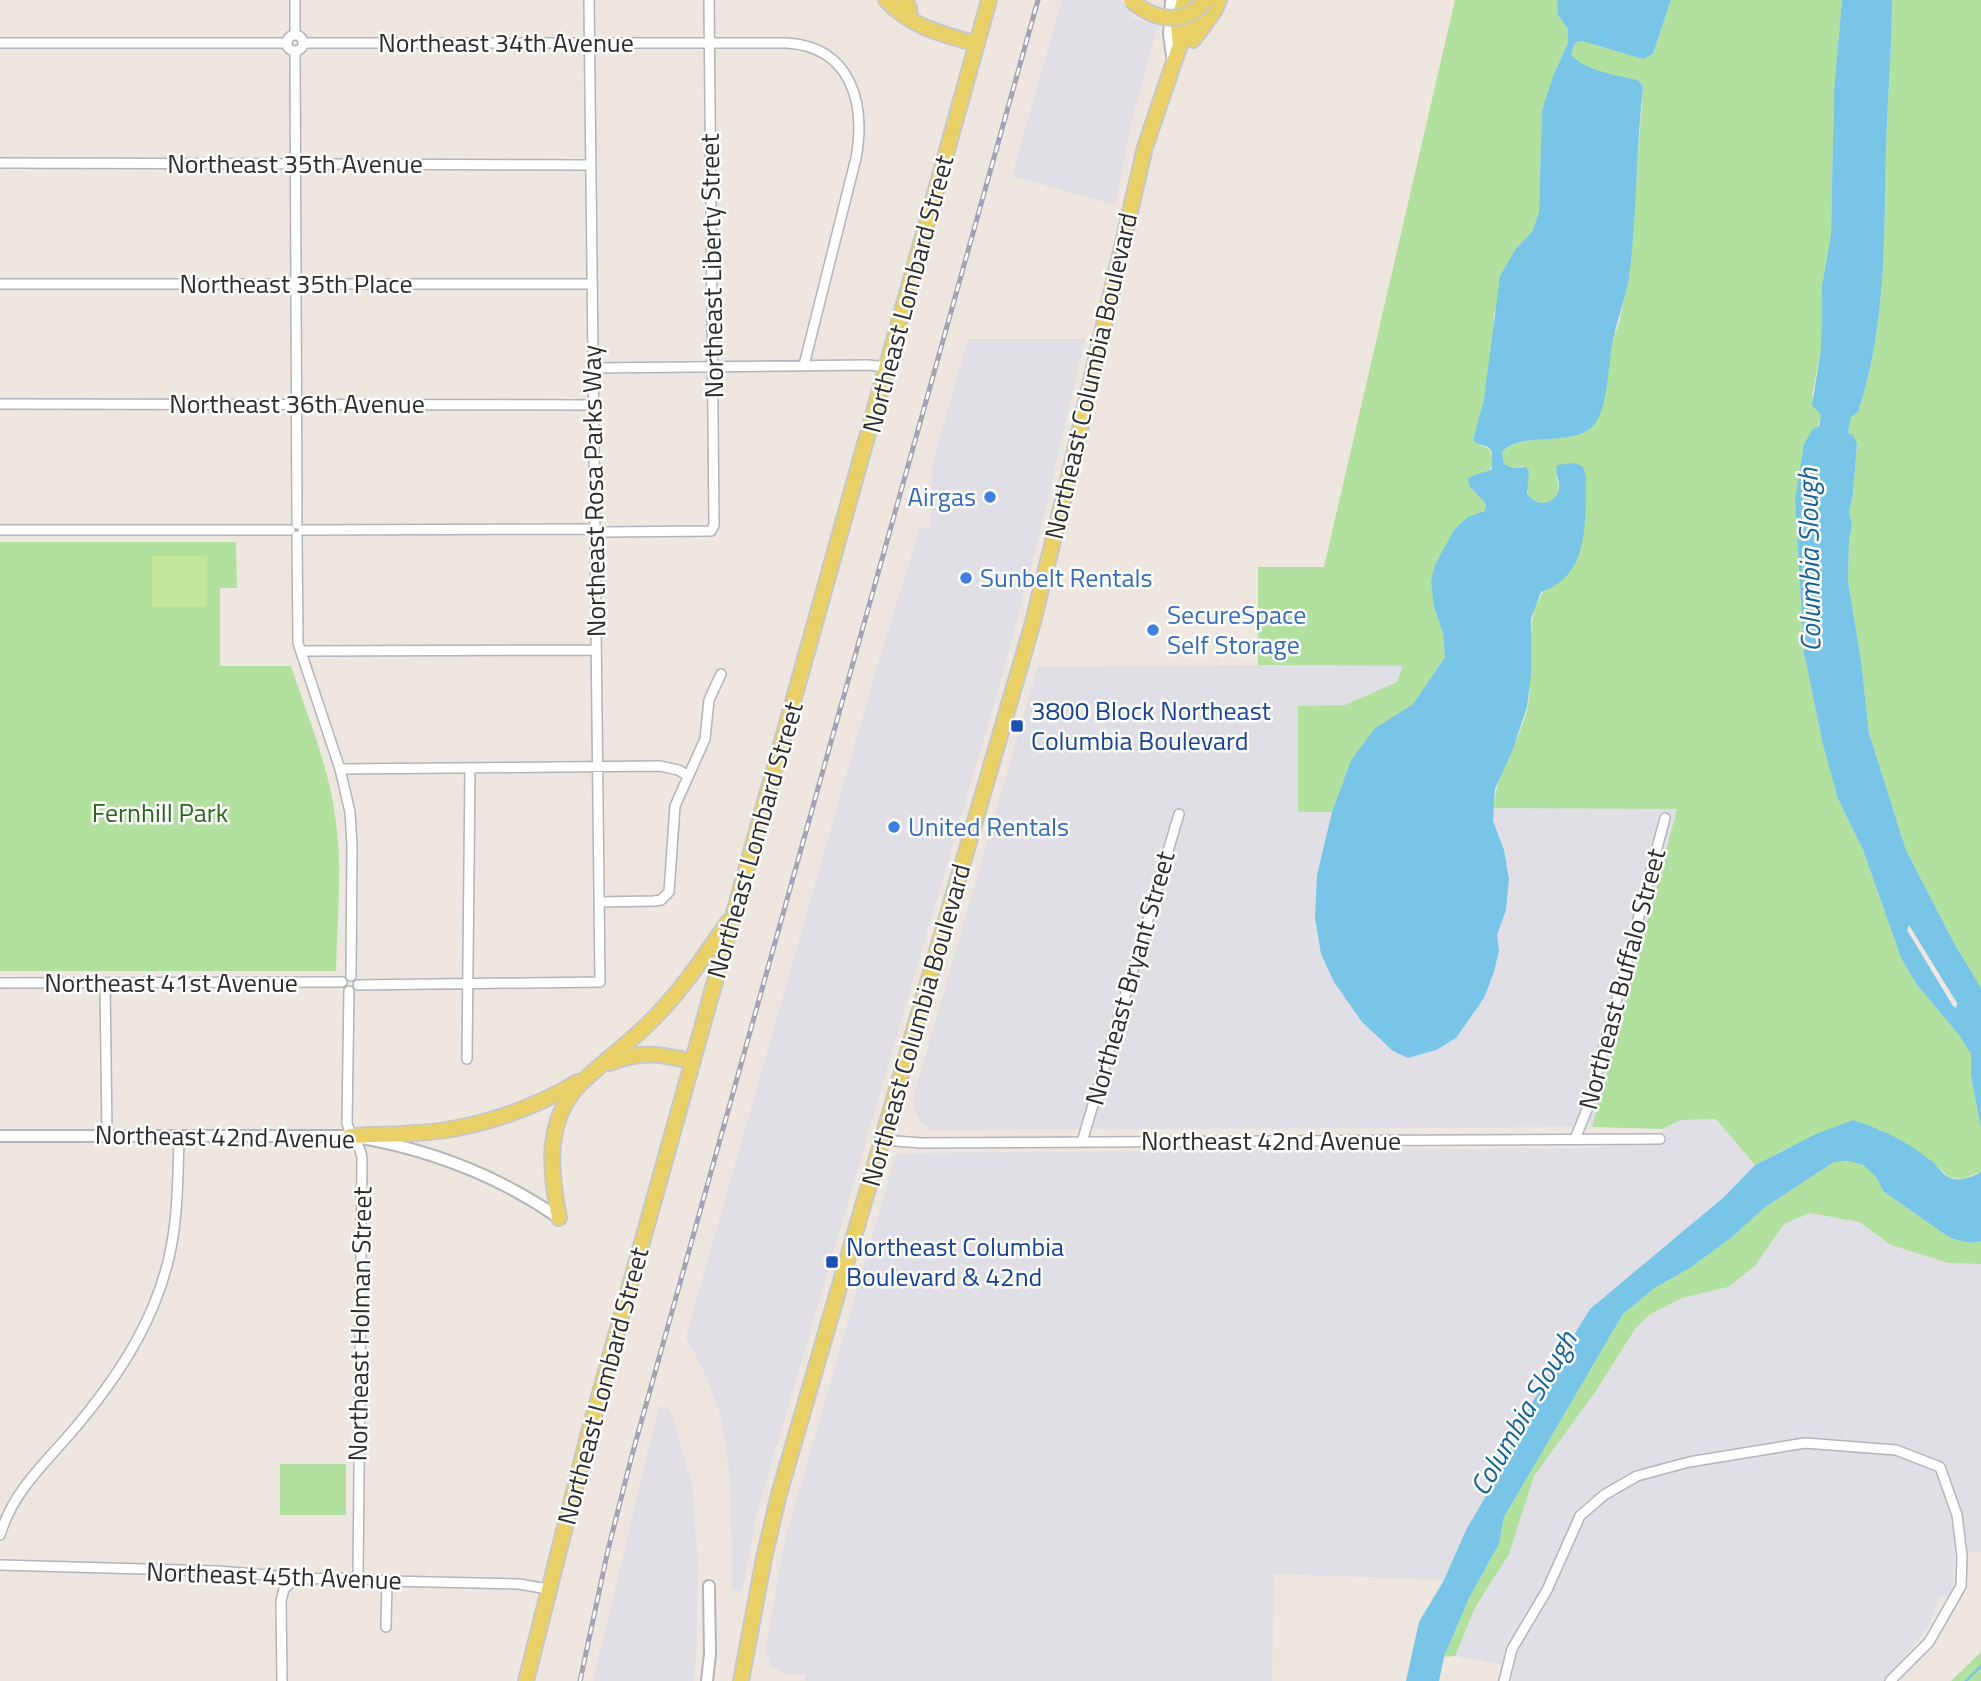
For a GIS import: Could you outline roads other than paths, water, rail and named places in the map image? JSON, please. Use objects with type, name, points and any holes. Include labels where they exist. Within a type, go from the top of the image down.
[{"type":"main road","points":[[886,0],[900,16],[928,30],[977,44]]},
{"type":"main road","points":[[905,0],[910,19]]},
{"type":"main road","name":"Northeast Lombard Street","points":[[526,1681],[592,1424],[989,0]]},
{"type":"main road","points":[[1131,0],[1147,13],[1167,18],[1191,13],[1206,0]]},
{"type":"main road","points":[[1172,0],[1170,34],[1174,62]]},
{"type":"main road","name":"Northeast Columbia Boulevard","points":[[1180,45],[1178,23],[1184,0]]},
{"type":"main road","name":"Northeast Columbia Boulevard","points":[[741,1681],[776,1503],[1034,618],[1140,165],[1180,45],[1194,26],[1200,0]]},
{"type":"main road","points":[[1174,62],[1200,31],[1219,0]]},
{"type":"main road","points":[[559,1218],[551,1174],[551,1146],[570,1096],[651,1021],[691,974],[734,914]]},
{"type":"main road","points":[[350,1136],[451,1130],[488,1121],[543,1101],[613,1061],[641,1054],[663,1054],[693,1062]]},
{"type":"street","points":[[295,0],[295,35]]},
{"type":"street","name":"Northeast Rosa Parks Way","points":[[468,983],[600,982],[589,0]]},
{"type":"street","name":"Northeast Liberty Street","points":[[595,530],[711,531],[714,525],[709,0]]},
{"type":"street","points":[[287,43],[290,37],[295,35],[302,38],[300,49],[295,51]]},
{"type":"street","points":[[0,43],[287,43]]},
{"type":"street","points":[[287,43],[290,49],[295,51]]},
{"type":"street","name":"Northeast 34th Avenue","points":[[303,43],[787,43],[810,46],[829,56],[844,73],[855,96],[860,121],[859,143],[804,365]]},
{"type":"street","points":[[295,51],[296,628],[301,652],[348,798],[351,825],[344,989],[355,990],[358,985]]},
{"type":"street","name":"Northeast 35th Avenue","points":[[0,163],[591,165]]},
{"type":"street","name":"Northeast 35th Place","points":[[0,284],[592,284]]},
{"type":"street","points":[[593,368],[804,365],[888,367]]},
{"type":"street","name":"Northeast 36th Avenue","points":[[0,404],[593,405]]},
{"type":"street","points":[[0,530],[595,530]]},
{"type":"street","points":[[301,652],[596,650]]},
{"type":"street","points":[[599,902],[661,900],[669,892],[673,817],[678,794],[705,739],[709,700],[721,674]]},
{"type":"street","points":[[340,769],[660,766],[687,775]]},
{"type":"street","points":[[467,1059],[470,768]]},
{"type":"street","name":"Northeast Bryant Street","points":[[1082,1142],[1179,814]]},
{"type":"street","name":"Northeast Buffalo Street","points":[[1575,1139],[1588,1107],[1665,818]]},
{"type":"street","points":[[346,979],[356,979],[358,985]]},
{"type":"street","name":"Northeast 41st Avenue","points":[[0,983],[346,979]]},
{"type":"street","points":[[105,983],[107,1136]]},
{"type":"street","points":[[358,985],[468,983]]},
{"type":"street","name":"Northeast Holman Street","points":[[349,991],[347,1123],[350,1136],[361,1151],[362,1158],[358,1578]]},
{"type":"street","name":"Northeast 42nd Avenue","points":[[0,1136],[350,1136],[383,1141],[470,1168],[503,1183],[559,1218]]},
{"type":"street","points":[[0,1535],[8,1512],[24,1486],[113,1379],[153,1309],[172,1247],[179,1136]]},
{"type":"street","name":"Northeast 42nd Avenue","points":[[883,1140],[900,1143],[1660,1139]]},
{"type":"street","points":[[1504,1681],[1512,1648],[1547,1590],[1580,1516],[1604,1495],[1637,1476],[1689,1462],[1805,1443],[1896,1450],[1940,1467],[1957,1515],[1961,1586],[1932,1637],[1890,1681]]},
{"type":"street","name":"Northeast 45th Avenue","points":[[0,1565],[216,1571],[268,1574],[295,1579],[358,1578],[519,1584],[548,1589]]},
{"type":"street","points":[[282,1681],[281,1601],[285,1589],[295,1579]]},
{"type":"street","points":[[386,1628],[387,1581]]},
{"type":"street","points":[[707,1681],[710,1654],[709,1586]]},
{"type":"water","points":[[1557,0],[1671,0],[1653,54],[1643,59],[1582,41],[1575,43],[1571,54],[1576,60],[1592,68],[1638,80],[1643,87],[1629,278],[1612,345],[1604,400],[1592,427],[1571,436],[1521,442],[1502,452],[1504,464],[1513,468],[1526,467],[1529,471],[1527,493],[1534,500],[1543,503],[1551,500],[1558,492],[1557,465],[1575,463],[1583,467],[1586,476],[1585,527],[1577,559],[1569,573],[1557,584],[1541,592],[1531,619],[1531,675],[1527,707],[1513,749],[1495,789],[1493,821],[1504,850],[1509,879],[1506,910],[1497,935],[1499,950],[1494,972],[1484,998],[1456,1038],[1436,1050],[1408,1058],[1393,1051],[1362,1022],[1334,982],[1321,954],[1315,918],[1317,875],[1332,812],[1351,760],[1375,728],[1413,704],[1445,657],[1443,633],[1434,607],[1431,581],[1435,565],[1454,530],[1468,517],[1485,511],[1486,504],[1470,487],[1468,479],[1492,469],[1492,452],[1488,447],[1474,442],[1474,436],[1484,399],[1500,276],[1515,250],[1532,232],[1539,212],[1542,110],[1568,43],[1568,29],[1558,15]]},
{"type":"water","points":[[1842,0],[1892,0],[1882,284],[1874,349],[1867,380],[1858,412],[1851,417],[1848,433],[1853,435],[1857,444],[1849,511],[1852,524],[1848,581],[1869,733],[1906,850],[1954,943],[1981,988],[1981,1129],[1971,1076],[1971,1054],[1959,1035],[1917,985],[1901,958],[1863,850],[1838,799],[1823,745],[1804,653],[1795,501],[1804,444],[1812,430],[1819,426],[1821,415],[1812,405],[1821,349],[1822,286],[1831,234],[1834,90]],"holes":[[[1909,925],[1957,1003],[1956,1008],[1907,930]]]},
{"type":"water","points":[[1853,1120],[1903,1141],[1950,1178],[1966,1178],[1981,1171],[1981,1241],[1970,1243],[1950,1238],[1883,1191],[1877,1178],[1863,1165],[1849,1161],[1834,1162],[1764,1208],[1731,1238],[1690,1268],[1656,1287],[1623,1314],[1504,1517],[1499,1544],[1469,1598],[1444,1657],[1439,1681],[1406,1681],[1419,1622],[1444,1580],[1466,1530],[1486,1496],[1527,1411],[1590,1309],[1724,1197],[1755,1165],[1816,1134]]},
{"type":"waterway","name":"Columbia Slough","points":[[1966,1681],[1981,1666]]},
{"type":"railway","points":[[580,1681],[632,1455],[1038,0]]},
{"type":"place","name":"Airgas","points":[[990,497]]},
{"type":"place","name":"Sunbelt Rentals","points":[[966,578]]},
{"type":"place","name":"SecureSpace Self Storage","points":[[1153,630]]},
{"type":"place","name":"3800 Block Northeast Columbia Boulevard","points":[[1017,726]]},
{"type":"place","name":"United Rentals","points":[[894,827]]},
{"type":"place","name":"Northeast Columbia Boulevard & 42nd","points":[[832,1262]]},
{"type":"park label","name":"Fernhill Park","points":[[160,813]]}]
